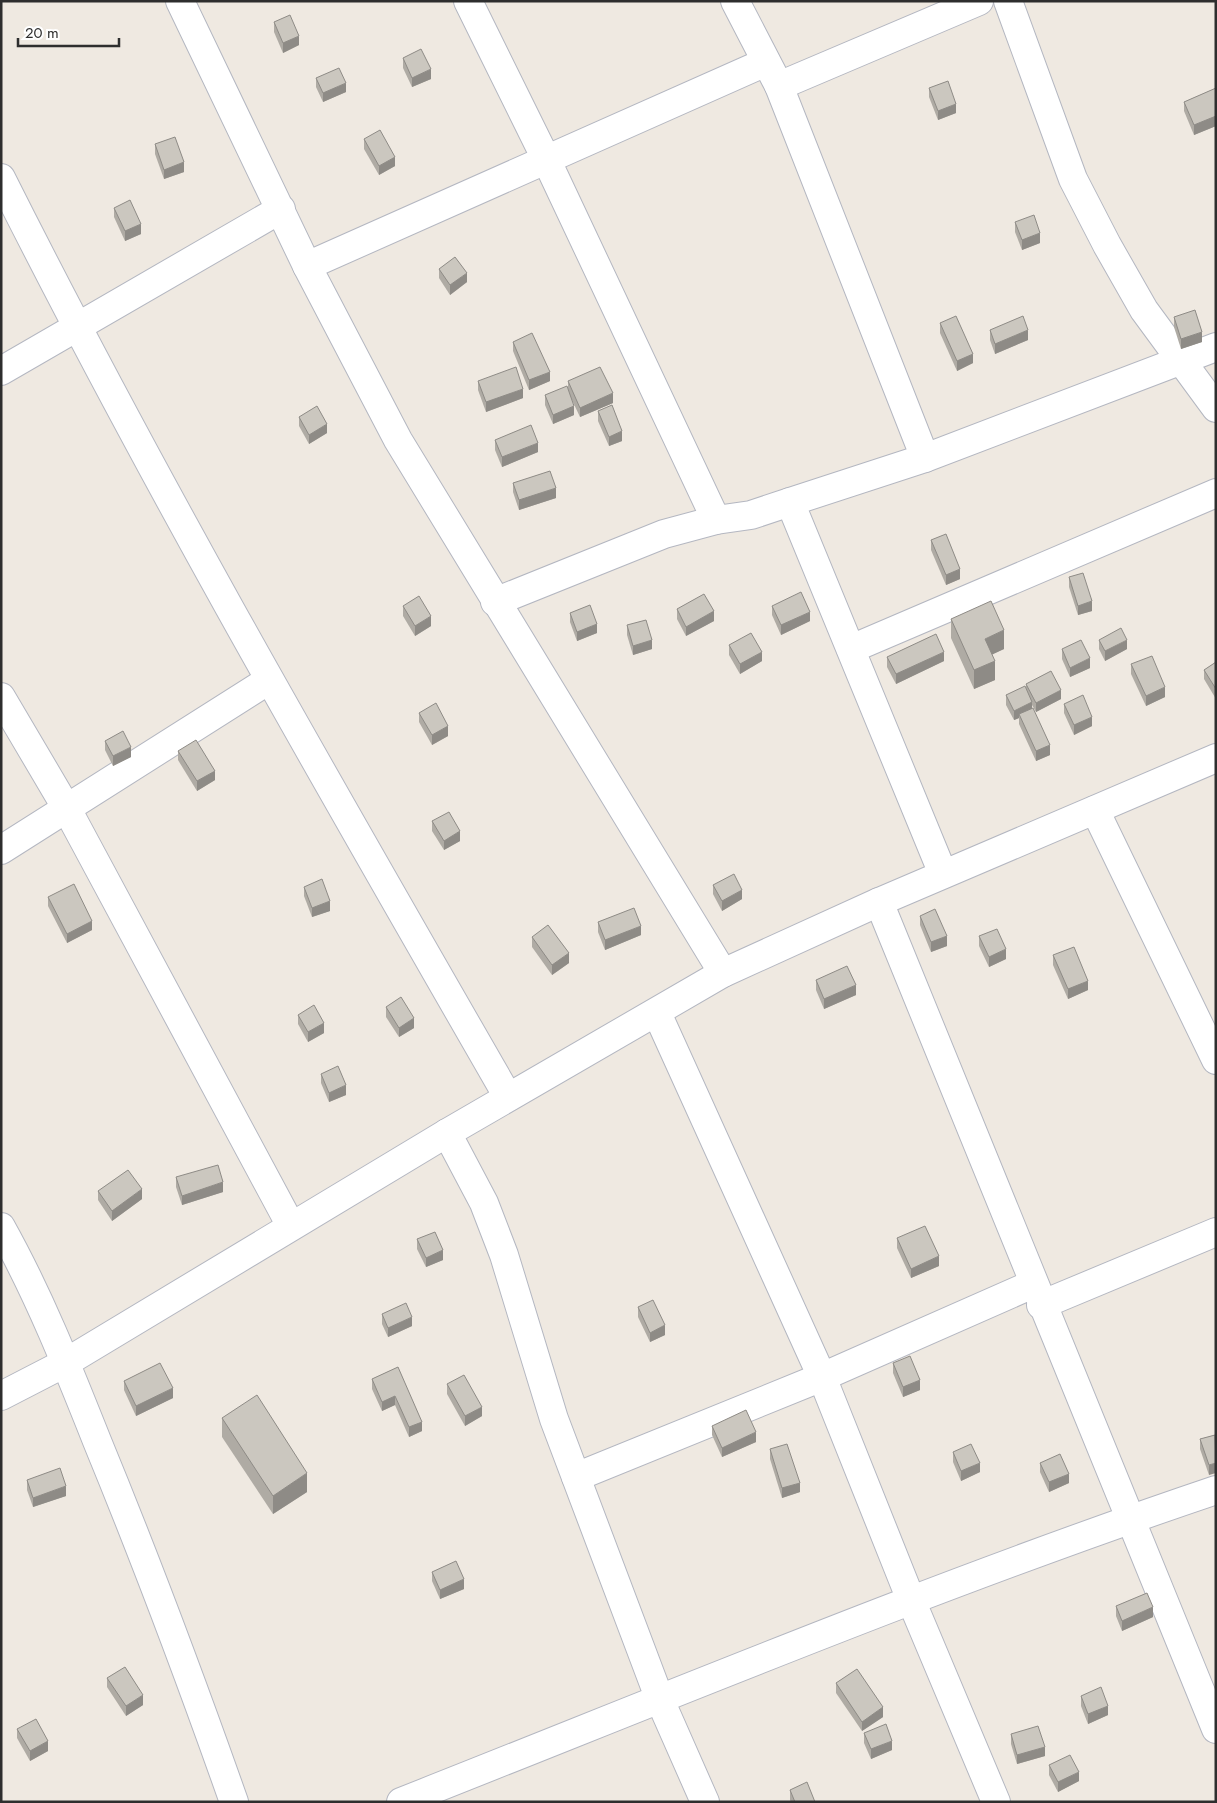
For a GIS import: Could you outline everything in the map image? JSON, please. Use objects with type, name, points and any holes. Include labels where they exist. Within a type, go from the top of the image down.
[{"type":"street","points":[[180,1],[308,266],[398,440],[495,602],[724,973]]},
{"type":"street","points":[[468,1],[716,520]]},
{"type":"street","points":[[735,1],[779,86],[925,458]]},
{"type":"street","points":[[779,86],[979,1]]},
{"type":"street","points":[[1008,1],[1074,179],[1107,245],[1144,310],[1216,408]]},
{"type":"street","points":[[308,266],[418,215],[546,161],[766,62]]},
{"type":"street","points":[[1,178],[76,328],[269,680],[508,1097]]},
{"type":"street","points":[[1,371],[280,209]]},
{"type":"street","points":[[495,602],[664,534],[716,520],[751,514],[925,458],[1216,347]]},
{"type":"street","points":[[851,649],[1216,493]]},
{"type":"street","points":[[790,502],[943,874]]},
{"type":"street","points":[[1,850],[269,680]]},
{"type":"street","points":[[1,697],[68,809],[292,1226]]},
{"type":"street","points":[[1,1396],[65,1363],[447,1133],[724,973],[943,874],[1216,758]]},
{"type":"street","points":[[1095,810],[1216,1060]]},
{"type":"street","points":[[879,902],[1037,1294],[1216,1729]]},
{"type":"street","points":[[657,1013],[822,1377],[911,1600],[996,1802]]},
{"type":"street","points":[[447,1133],[484,1203],[504,1255],[554,1419],[660,1700],[704,1802]]},
{"type":"street","points":[[1,1226],[36,1296],[65,1363],[146,1562],[234,1802]]},
{"type":"street","points":[[576,1477],[822,1377],[1037,1294],[1216,1232]]},
{"type":"street","points":[[401,1802],[911,1600],[1130,1519],[1216,1490]]},
{"type":"building","points":[[290,15],[299,36],[283,43],[274,22]]},
{"type":"building","points":[[421,49],[431,69],[412,78],[403,58]]},
{"type":"building","points":[[339,68],[346,83],[323,93],[316,78]]},
{"type":"building","points":[[948,81],[956,104],[938,111],[929,88]]},
{"type":"building","points":[[1216,88],[1216,116],[1194,125],[1184,102]]},
{"type":"building","points":[[380,130],[395,157],[379,166],[364,139]]},
{"type":"building","points":[[175,137],[184,162],[164,170],[155,144]]},
{"type":"building","points":[[130,200],[141,224],[125,231],[114,208]]},
{"type":"building","points":[[1034,215],[1040,233],[1022,240],[1015,222]]},
{"type":"building","points":[[455,257],[467,273],[450,285],[439,269]]},
{"type":"building","points":[[1195,310],[1202,332],[1181,339],[1174,317]]},
{"type":"building","points":[[956,316],[973,354],[957,361],[940,323]]},
{"type":"building","points":[[1023,316],[1028,330],[995,344],[990,330]]},
{"type":"building","points":[[532,333],[550,372],[529,380],[513,342]]},
{"type":"building","points":[[516,367],[523,389],[486,402],[478,381]]},
{"type":"building","points":[[600,367],[613,393],[580,408],[568,381]]},
{"type":"building","points":[[567,386],[574,406],[553,415],[545,395]]},
{"type":"building","points":[[612,405],[622,431],[609,437],[598,411]]},
{"type":"building","points":[[317,406],[327,424],[309,435],[299,417]]},
{"type":"building","points":[[531,425],[538,443],[502,457],[495,440]]},
{"type":"building","points":[[550,471],[556,488],[519,500],[513,483]]},
{"type":"building","points":[[946,534],[960,569],[946,575],[931,540]]},
{"type":"building","points":[[1083,573],[1092,601],[1078,606],[1069,577]]},
{"type":"building","points":[[801,592],[810,612],[781,625],[772,606]]},
{"type":"building","points":[[704,594],[714,611],[686,627],[677,609]]},
{"type":"building","points":[[419,596],[431,616],[415,626],[403,606]]},
{"type":"building","points":[[991,601],[1004,630],[985,639],[995,661],[974,670],[951,619]]},
{"type":"building","points":[[590,605],[597,624],[577,632],[570,613]]},
{"type":"building","points":[[646,620],[652,640],[633,646],[627,625]]},
{"type":"building","points":[[1121,628],[1127,640],[1105,651],[1099,640]]},
{"type":"building","points":[[751,633],[762,652],[740,664],[729,645]]},
{"type":"building","points":[[936,634],[944,652],[896,674],[887,657]]},
{"type":"building","points":[[1081,640],[1090,658],[1070,668],[1062,649]]},
{"type":"building","points":[[1152,656],[1165,687],[1146,696],[1131,664]]},
{"type":"building","points":[[1216,662],[1216,689],[1204,670]]},
{"type":"building","points":[[1051,671],[1061,690],[1036,703],[1026,684]]},
{"type":"building","points":[[1025,686],[1032,702],[1014,711],[1006,695]]},
{"type":"building","points":[[1083,695],[1092,717],[1074,725],[1064,704]]},
{"type":"building","points":[[436,703],[448,726],[432,735],[419,713]]},
{"type":"building","points":[[1033,708],[1050,745],[1036,751],[1019,714]]},
{"type":"building","points":[[123,731],[131,747],[113,756],[105,741]]},
{"type":"building","points":[[196,740],[215,771],[197,781],[178,751]]},
{"type":"building","points":[[449,812],[460,831],[444,841],[432,821]]},
{"type":"building","points":[[734,874],[742,890],[722,901],[713,885]]},
{"type":"building","points":[[322,879],[330,901],[312,908],[304,887]]},
{"type":"building","points":[[74,884],[92,921],[67,934],[48,897]]},
{"type":"building","points":[[634,908],[641,926],[605,940],[598,922]]},
{"type":"building","points":[[935,909],[947,936],[931,942],[920,916]]},
{"type":"building","points":[[548,925],[569,953],[552,965],[532,937]]},
{"type":"building","points":[[997,929],[1006,949],[989,957],[979,936]]},
{"type":"building","points":[[1074,947],[1088,981],[1068,989],[1053,955]]},
{"type":"building","points":[[847,966],[856,985],[824,999],[816,980]]},
{"type":"building","points":[[401,997],[414,1018],[399,1028],[386,1007]]},
{"type":"building","points":[[314,1005],[324,1023],[308,1032],[298,1015]]},
{"type":"building","points":[[338,1066],[346,1085],[329,1093],[321,1074]]},
{"type":"building","points":[[218,1165],[223,1182],[182,1196],[176,1177]]},
{"type":"building","points":[[128,1170],[142,1189],[112,1211],[98,1191]]},
{"type":"building","points":[[925,1226],[939,1256],[911,1269],[897,1238]]},
{"type":"building","points":[[435,1232],[443,1250],[426,1258],[417,1239]]},
{"type":"building","points":[[653,1300],[665,1325],[650,1333],[638,1307]]},
{"type":"building","points":[[406,1303],[412,1317],[388,1328],[382,1314]]},
{"type":"building","points":[[910,1356],[920,1380],[903,1387],[893,1363]]},
{"type":"building","points":[[160,1363],[173,1388],[136,1406],[124,1381]]},
{"type":"building","points":[[398,1367],[422,1422],[409,1427],[395,1396],[382,1402],[372,1379]]},
{"type":"building","points":[[464,1375],[482,1407],[465,1416],[447,1384]]},
{"type":"building","points":[[257,1395],[307,1473],[273,1496],[222,1418]]},
{"type":"building","points":[[746,1410],[756,1432],[722,1448],[712,1426]]},
{"type":"building","points":[[1215,1435],[1216,1463],[1209,1465],[1200,1439]]},
{"type":"building","points":[[787,1444],[800,1483],[782,1488],[770,1449]]},
{"type":"building","points":[[971,1444],[980,1463],[961,1471],[953,1452]]},
{"type":"building","points":[[1060,1454],[1069,1474],[1049,1482],[1040,1463]]},
{"type":"building","points":[[60,1468],[66,1486],[33,1498],[27,1480]]},
{"type":"building","points":[[456,1561],[464,1579],[440,1590],[432,1572]]},
{"type":"building","points":[[1147,1593],[1153,1607],[1122,1621],[1116,1606]]},
{"type":"building","points":[[125,1667],[143,1695],[126,1706],[107,1678]]},
{"type":"building","points":[[857,1669],[883,1707],[862,1722],[836,1683]]},
{"type":"building","points":[[1101,1687],[1108,1706],[1088,1714],[1081,1696]]},
{"type":"building","points":[[36,1719],[48,1741],[30,1751],[17,1729]]},
{"type":"building","points":[[886,1724],[892,1741],[871,1749],[864,1733]]},
{"type":"building","points":[[1038,1726],[1045,1747],[1017,1755],[1011,1734]]},
{"type":"building","points":[[1070,1755],[1079,1772],[1058,1782],[1049,1765]]},
{"type":"building","points":[[807,1782],[815,1802],[795,1802],[790,1790]]}]
